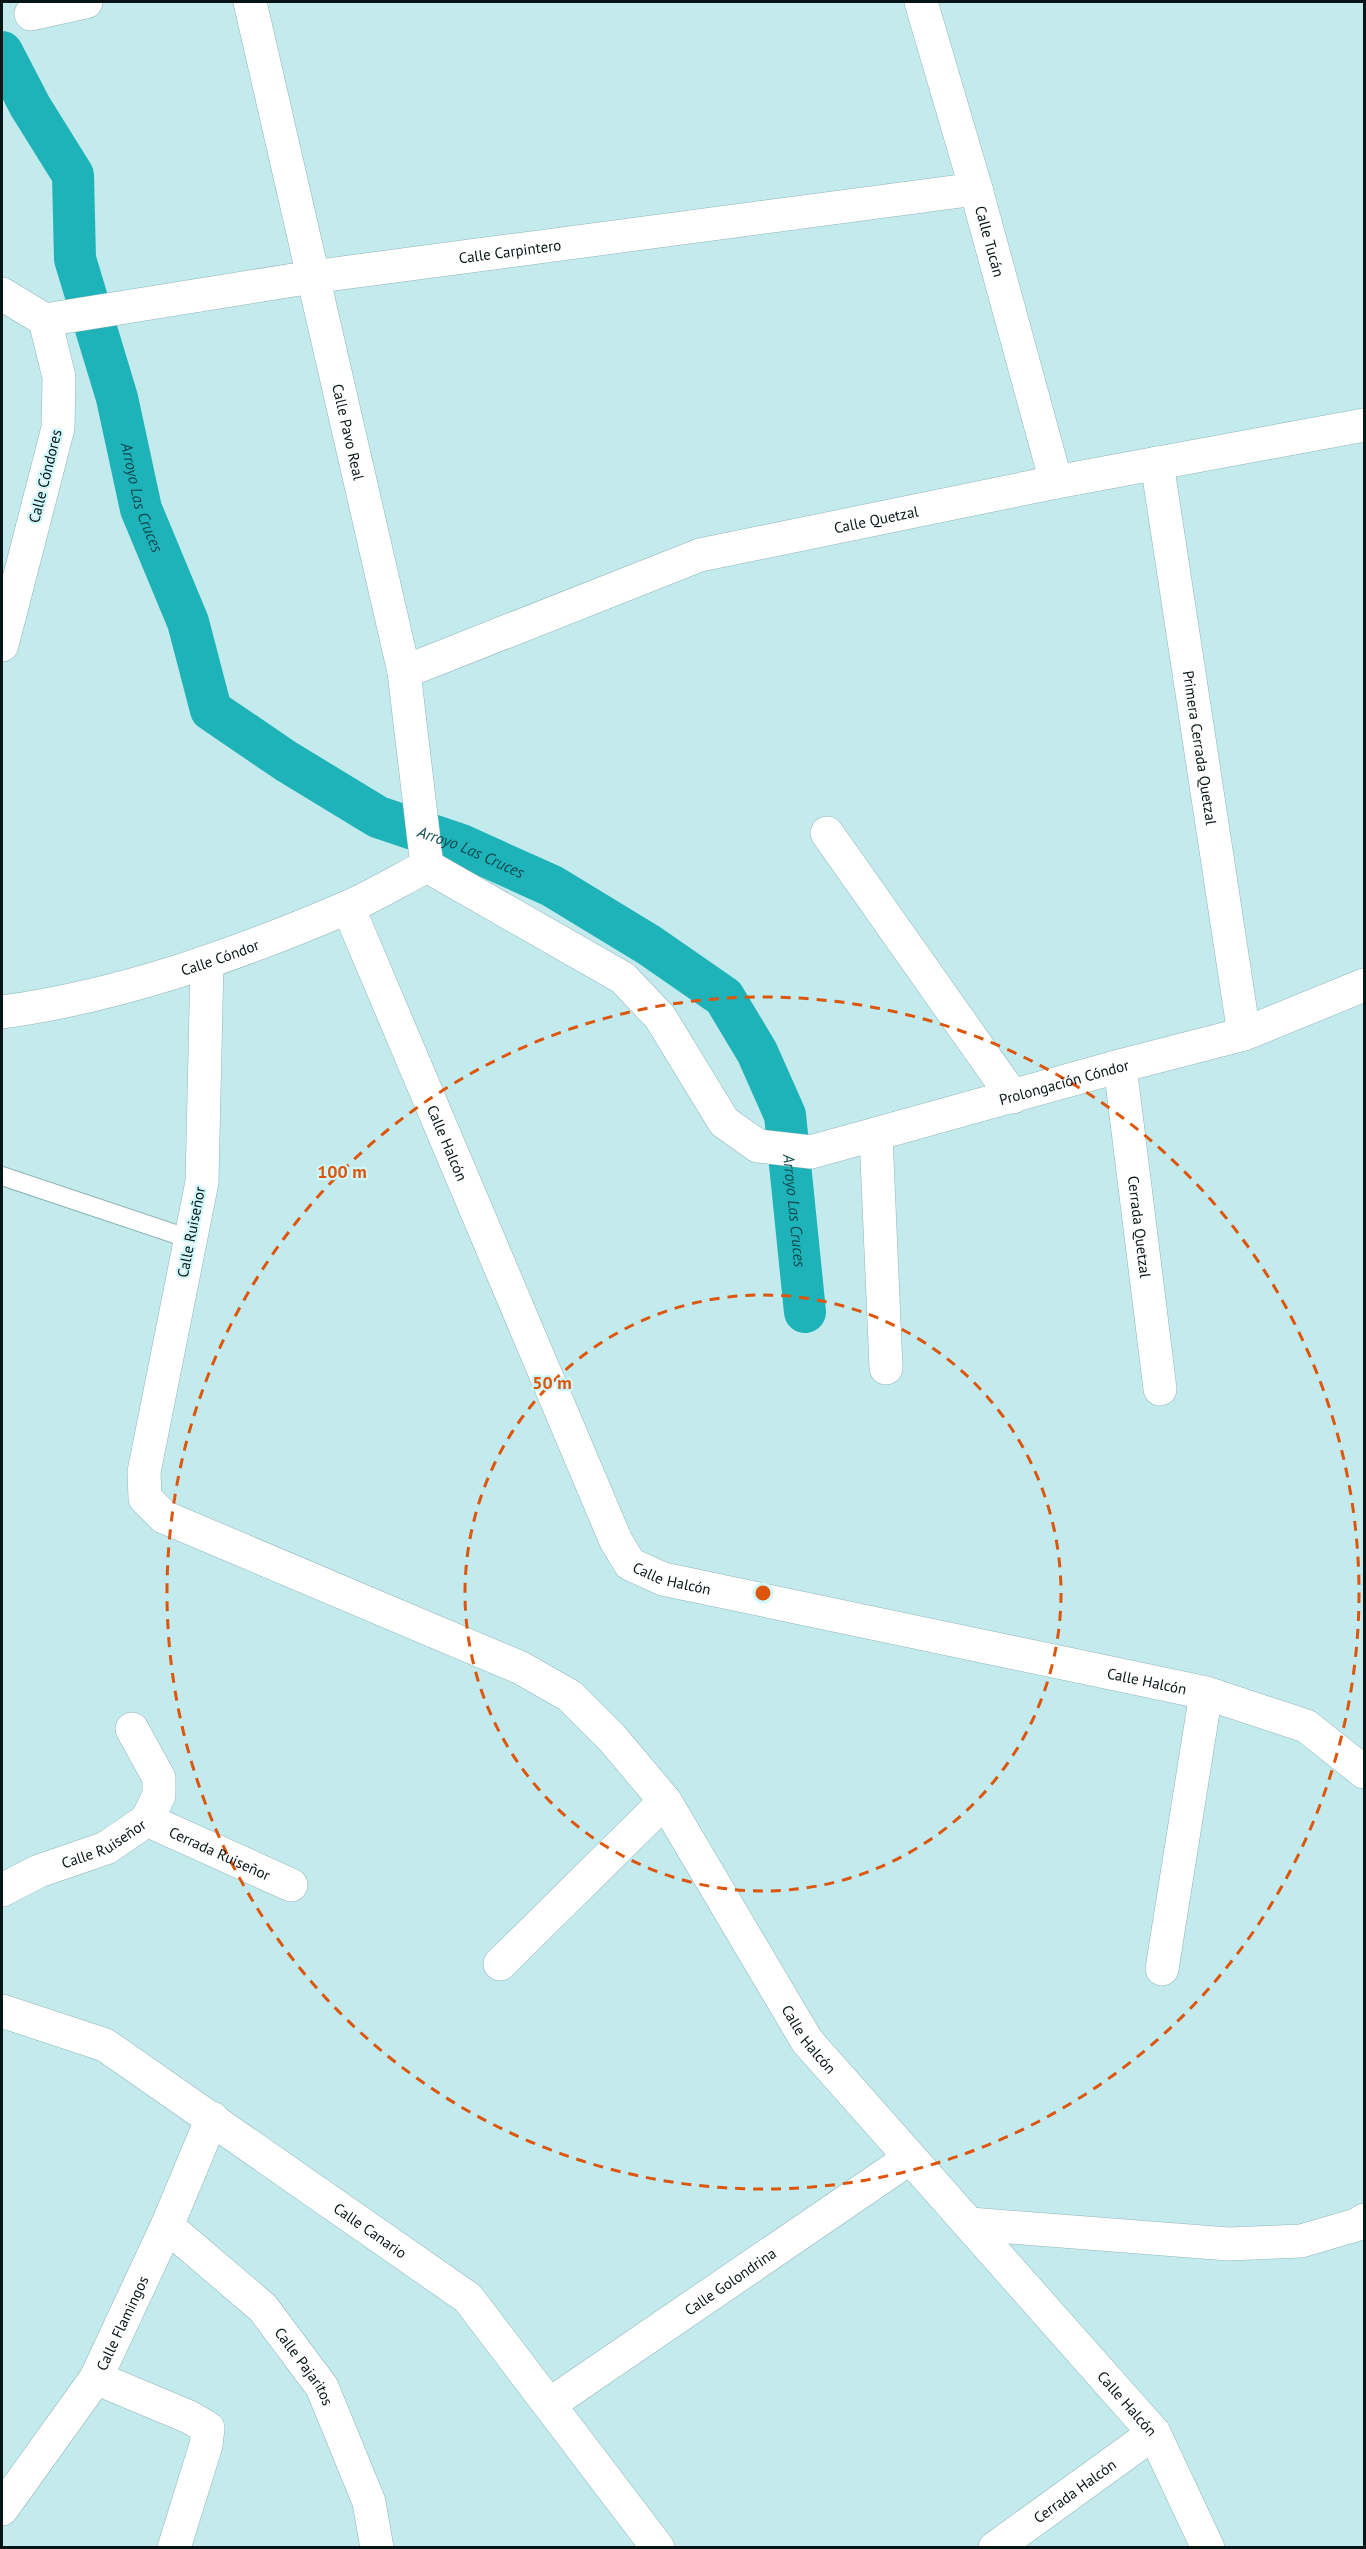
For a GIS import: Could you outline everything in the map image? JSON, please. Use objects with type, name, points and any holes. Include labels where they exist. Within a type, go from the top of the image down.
[{"type":"street","points":[[31,14],[87,2]]},
{"type":"street","name":"Calle Pavo Real","points":[[250,2],[404,672],[425,857]]},
{"type":"street","name":"Calle Tucán","points":[[921,2],[1056,482]]},
{"type":"street","name":"Calle Carpintero","points":[[45,320],[312,277],[975,189]]},
{"type":"street","points":[[2,294],[45,320]]},
{"type":"street","name":"Calle Cóndores","points":[[2,645],[58,428],[59,377],[45,320]]},
{"type":"street","name":"Calle Quetzal","points":[[404,672],[700,555],[1056,482],[1365,424]]},
{"type":"street","name":"Primera Cerrada Quetzal","points":[[1157,463],[1244,1034]]},
{"type":"street","points":[[827,833],[1013,1097]]},
{"type":"street","name":"Prolongación Cóndor","points":[[425,857],[623,978],[660,1017],[724,1122],[758,1146],[811,1152],[876,1135],[1120,1066],[1244,1034],[1365,985]]},
{"type":"street","name":"Calle Cóndor","points":[[2,1011],[49,1005],[207,963],[348,907],[425,857]]},
{"type":"street","name":"Calle Halcón","points":[[348,907],[616,1540],[630,1564],[663,1579],[1206,1693],[1306,1726],[1365,1772]]},
{"type":"street","name":"Calle Ruiseñor","points":[[145,1498],[144,1472],[202,1182],[207,963]]},
{"type":"street","name":"Cerrada Quetzal","points":[[1120,1066],[1160,1389]]},
{"type":"street","points":[[876,1135],[886,1368]]},
{"type":"street","name":"Calle Halcón","points":[[145,1498],[164,1517],[521,1668],[570,1696],[612,1738],[665,1801],[807,2041],[1154,2433],[1208,2547]]},
{"type":"street","points":[[1162,1969],[1206,1693]]},
{"type":"street","name":"Calle Ruiseñor","points":[[2,1890],[39,1871],[106,1848],[147,1820],[159,1795],[159,1778],[132,1729]]},
{"type":"street","points":[[501,1964],[665,1801]]},
{"type":"street","name":"Cerrada Ruiseñor","points":[[147,1820],[291,1886]]},
{"type":"street","name":"Calle Canario","points":[[2,2011],[105,2045],[468,2298],[658,2547]]},
{"type":"street","name":"Calle Flamingos","points":[[2,2509],[96,2378],[167,2226],[212,2118]]},
{"type":"street","name":"Calle Golondrina","points":[[550,2404],[910,2158]]},
{"type":"street","points":[[970,2224],[1228,2244],[1301,2241],[1359,2224],[1365,2220]]},
{"type":"street","name":"Calle Pajaritos","points":[[167,2226],[263,2308],[321,2387],[369,2502],[377,2547]]},
{"type":"street","points":[[96,2378],[189,2417],[208,2428],[206,2445],[174,2547]]},
{"type":"street","name":"Cerrada Halcón","points":[[995,2547],[1154,2433]]},
{"type":"lane","points":[[2,1176],[189,1239]]},
{"type":"waterway","name":"Arroyo Las Cruces","points":[[2,52],[30,106],[73,175],[75,259],[117,398],[141,509],[188,622],[211,710],[286,761],[378,817],[461,845],[552,886],[649,945],[724,997],[757,1052],[785,1115],[805,1312]]}]
